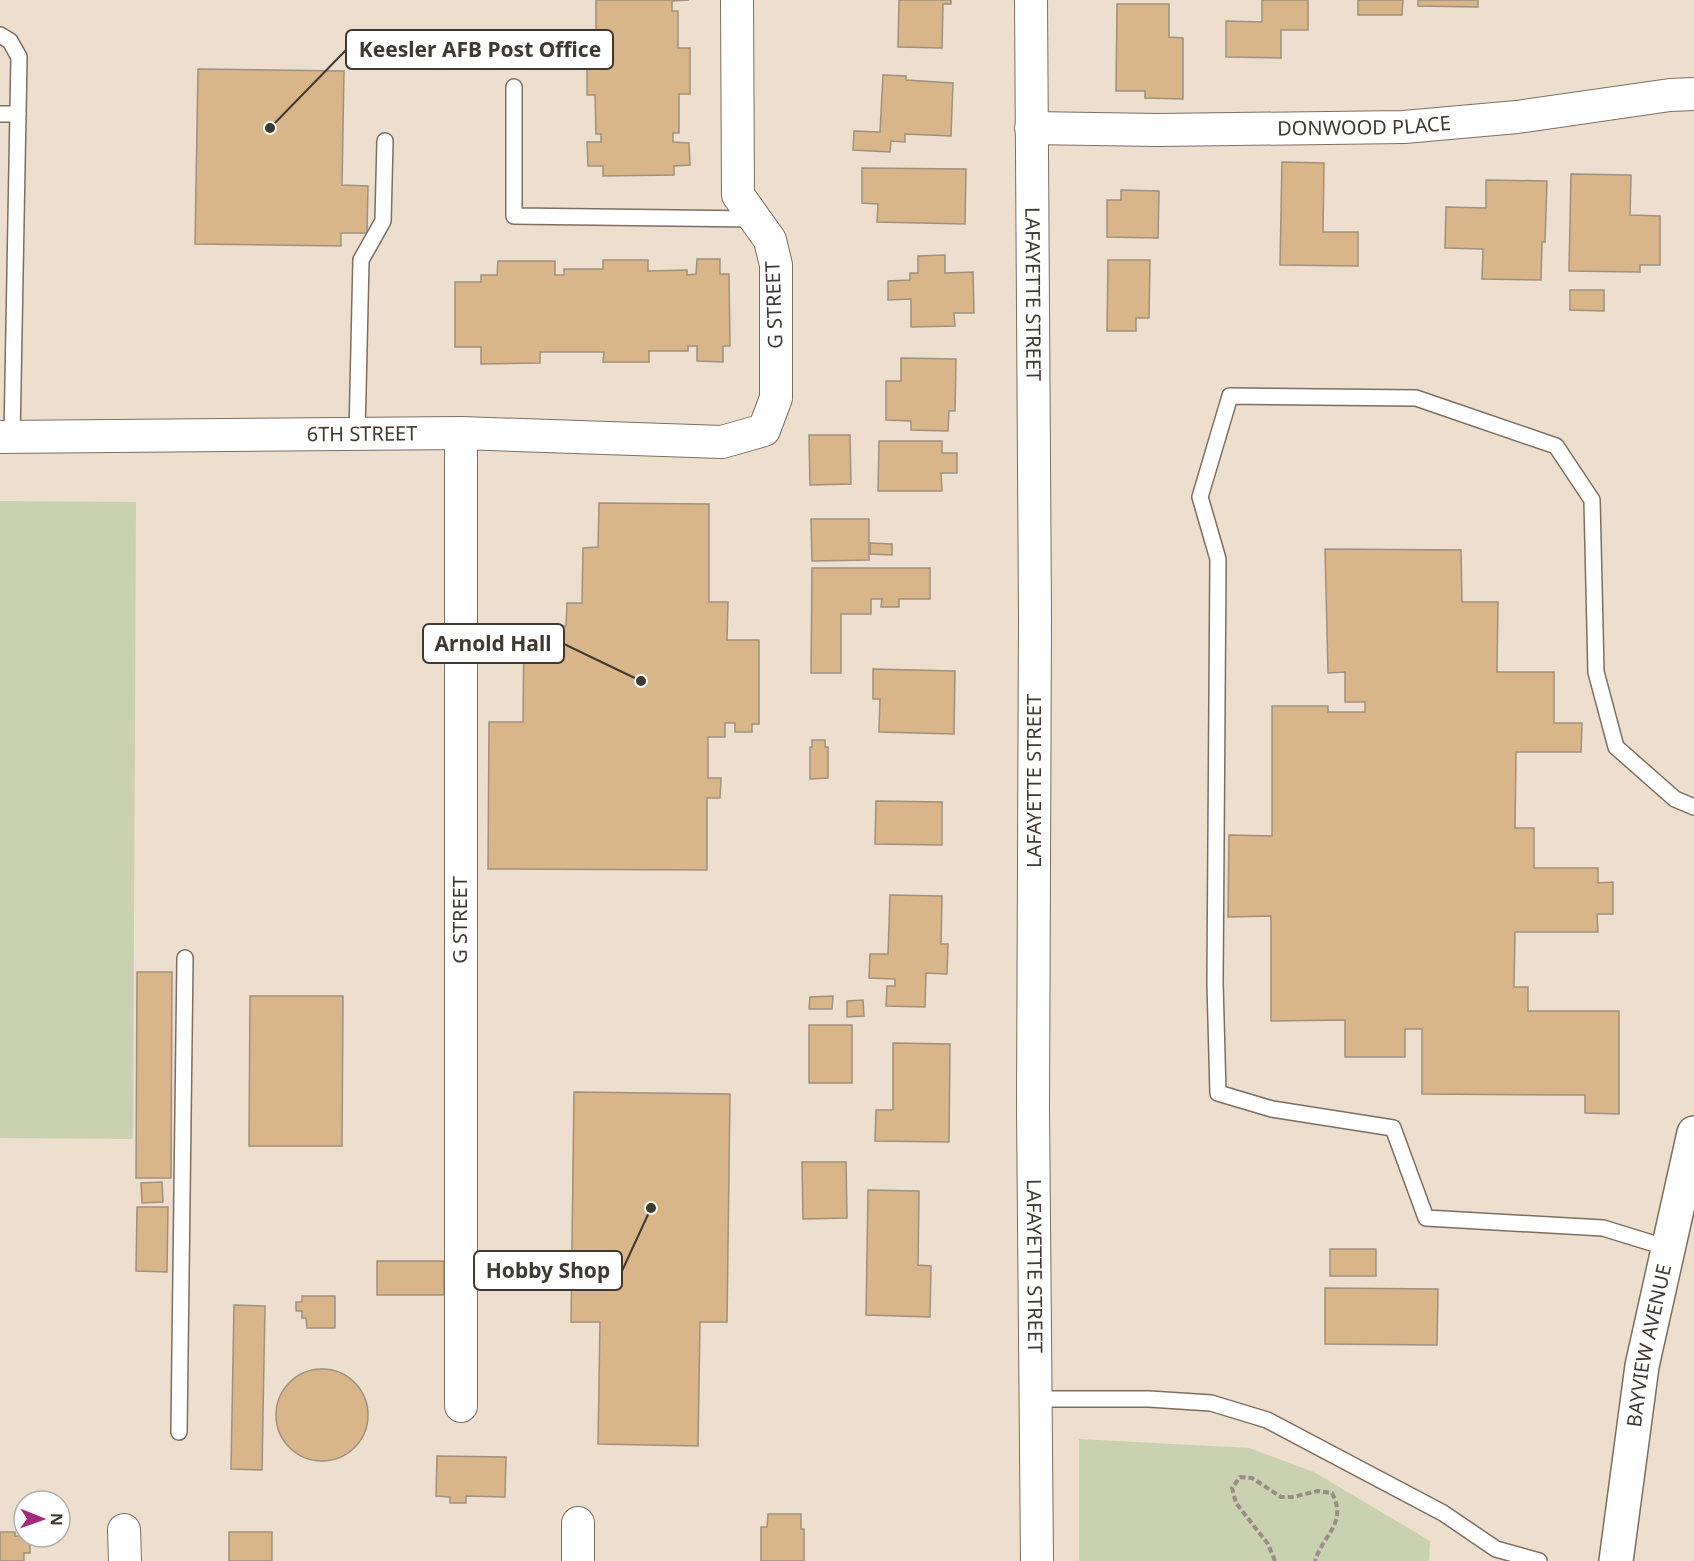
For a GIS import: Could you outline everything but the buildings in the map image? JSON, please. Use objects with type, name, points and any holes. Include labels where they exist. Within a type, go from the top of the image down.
[{"type":"street","name":"G STREET","points":[[722,442],[764,430],[776,398],[776,265],[770,240],[738,195],[737,0]]},
{"type":"street","name":"LAFAYETTE STREET","points":[[1031,0],[1035,617],[1033,1108],[1037,1561]]},
{"type":"street","name":"DONWOOD PLACE","points":[[1031,128],[1158,130],[1404,126],[1517,117],[1670,95],[1694,94]]},
{"type":"street","name":"G STREET","points":[[461,433],[462,1406]]},
{"type":"street","name":"6TH STREET","points":[[6,437],[461,433],[722,442]]},
{"type":"street","name":"BAYVIEW AVENUE","points":[[1616,1561],[1642,1366],[1694,1133]]},
{"type":"street","points":[[578,1523],[578,1561]]},
{"type":"street","points":[[124,1530],[124,1561]]},
{"type":"lane","points":[[0,35],[10,42],[19,57],[6,437]]},
{"type":"lane","points":[[514,87],[514,216],[754,219]]},
{"type":"lane","points":[[0,114],[18,114]]},
{"type":"lane","points":[[357,434],[361,260],[383,221],[385,141]]},
{"type":"lane","points":[[1668,1248],[1603,1228],[1426,1218],[1393,1128],[1272,1110],[1218,1092],[1215,983],[1218,559],[1200,497],[1230,396],[1416,398],[1556,446],[1592,500],[1596,672],[1616,747],[1675,799],[1694,807]]},
{"type":"lane","points":[[179,1432],[185,958]]},
{"type":"lane","points":[[1037,1400],[1149,1399],[1211,1402],[1266,1420],[1443,1513],[1496,1549],[1539,1561]]},
{"type":"path","points":[[1275,1561],[1268,1544],[1236,1503],[1232,1488],[1240,1477],[1252,1479],[1281,1497],[1318,1491],[1332,1493],[1338,1506],[1335,1526],[1318,1549],[1315,1561]]},
{"type":"green space","points":[[0,501],[136,502],[133,1139],[0,1138]]},
{"type":"green space","points":[[1079,1439],[1249,1448],[1314,1472],[1430,1541],[1429,1561],[1079,1561]]},
{"type":"place","name":"Keesler AFB Post Office","points":[[270,128]]},
{"type":"place","name":"Arnold Hall","points":[[641,681]]},
{"type":"place","name":"Hobby Shop","points":[[651,1208]]}]
